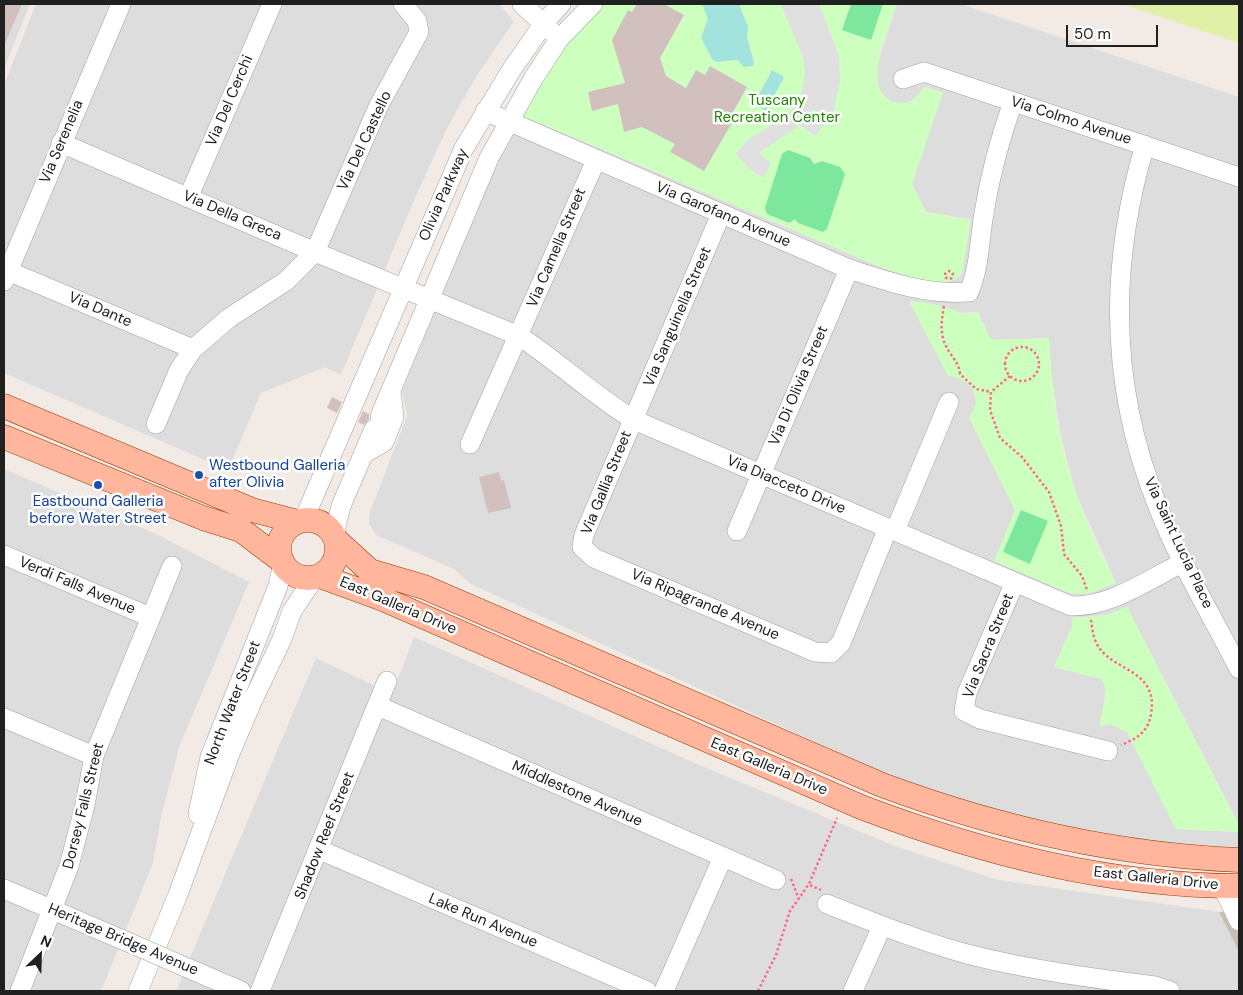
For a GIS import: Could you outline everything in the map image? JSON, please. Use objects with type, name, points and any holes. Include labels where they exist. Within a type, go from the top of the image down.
[{"type":"main road","points":[[4,406],[252,510],[300,521],[319,522],[335,537],[337,553],[334,563],[318,576],[301,577],[292,573],[283,562],[241,530],[203,518],[4,437]]},
{"type":"main road","points":[[283,562],[279,549],[280,540],[285,531],[300,521]]},
{"type":"main road","name":"East Galleria Drive","points":[[335,537],[370,571],[424,587],[882,785],[935,805],[1008,827],[1073,841],[1152,854],[1239,860]]},
{"type":"main road","name":"East Galleria Drive","points":[[318,576],[383,599],[861,807],[916,828],[1000,853],[1059,866],[1164,882],[1230,886]]},
{"type":"street","name":"Via Serenelia","points":[[6,276],[121,4]]},
{"type":"street","name":"Via Del Cerchi","points":[[188,198],[272,4]]},
{"type":"street","name":"Via Del Castello","points":[[315,252],[379,105],[419,32],[417,21],[403,4]]},
{"type":"street","points":[[522,4],[559,39]]},
{"type":"street","name":"Olivia Parkway","points":[[300,521],[338,440],[332,420],[337,407],[343,394],[364,377],[464,148],[485,111],[544,23],[561,4]]},
{"type":"street","name":"Olivia Parkway","points":[[335,537],[341,506],[489,158],[508,122],[559,39],[593,4]]},
{"type":"street","name":"Via Colmo Avenue","points":[[902,79],[924,72],[1239,176]]},
{"type":"street","name":"Via Garofano Avenue","points":[[485,111],[849,269],[909,288],[948,293],[969,292],[977,272],[984,213],[995,160],[1013,102]]},
{"type":"street","name":"Via Della Greca","points":[[61,143],[403,289]]},
{"type":"street","name":"Via Saint Lucia Place","points":[[1145,145],[1128,206],[1120,275],[1119,335],[1127,405],[1142,465],[1158,509],[1239,669]]},
{"type":"street","name":"Via Camella Street","points":[[470,444],[596,160]]},
{"type":"street","name":"Via Sanguinella Street","points":[[634,420],[722,214]]},
{"type":"street","points":[[156,424],[179,370],[193,349],[229,318],[286,281],[315,252]]},
{"type":"street","name":"Via Di Olivia Street","points":[[737,531],[849,269]]},
{"type":"street","name":"Via Dante","points":[[6,276],[193,349]]},
{"type":"street","name":"Via Diacceto Drive","points":[[403,289],[519,336],[542,351],[608,404],[634,420],[1071,606],[1089,606],[1104,601],[1184,562]]},
{"type":"street","name":"Olivia Parkway","points":[[365,453],[384,442],[394,417],[391,388]]},
{"type":"street","points":[[892,530],[949,402]]},
{"type":"street","name":"Via Gallia Street","points":[[582,547],[584,535],[634,420]]},
{"type":"street","name":"Via Ripagrande Avenue","points":[[582,547],[594,558],[603,562],[815,652],[831,654],[840,643],[892,530]]},
{"type":"street","name":"Verdi Falls Avenue","points":[[4,555],[150,617]]},
{"type":"street","name":"North Water Street","points":[[185,874],[210,756],[278,586],[283,562]]},
{"type":"street","name":"Dorsey Falls Street","points":[[20,991],[70,866],[85,805],[94,756],[172,566]]},
{"type":"street","name":"North Water Street","points":[[138,991],[185,874],[231,751],[282,639],[292,610],[318,576]]},
{"type":"street","name":"Via Sacra Street","points":[[1015,582],[967,693],[964,711],[980,719],[1108,751]]},
{"type":"street","name":"Shadow Reef Street","points":[[260,991],[320,850],[388,681]]},
{"type":"street","name":"Middlestone Avenue","points":[[378,706],[723,857],[782,878]]},
{"type":"street","points":[[4,718],[94,756]]},
{"type":"street","name":"Lake Run Avenue","points":[[320,850],[647,991]]},
{"type":"street","points":[[664,991],[723,857]]},
{"type":"street","points":[[1230,886],[1239,922]]},
{"type":"street","name":"Heritage Bridge Avenue","points":[[4,889],[241,991]]},
{"type":"street","points":[[827,898],[882,926],[975,955],[1045,970],[1155,986],[1170,991]]},
{"type":"street","points":[[853,991],[882,926]]},
{"type":"path","points":[[944,306],[940,332],[946,347],[959,365],[960,374],[976,389],[991,392]]},
{"type":"path","points":[[1023,348],[1034,352],[1039,367],[1034,376],[1019,381],[1010,376],[1006,371],[1006,360],[1012,350],[1023,348]]},
{"type":"path","points":[[1010,376],[991,392],[990,410],[1000,438],[1022,457],[1049,492],[1061,526],[1064,554],[1082,576],[1088,594]]},
{"type":"path","points":[[1091,618],[1097,645],[1104,653],[1132,670],[1141,678],[1153,700],[1150,722],[1138,738],[1108,751]]},
{"type":"path","points":[[758,991],[776,955],[790,912],[809,884],[838,818]]},
{"type":"path","points":[[782,878],[798,899]]},
{"type":"path","points":[[809,884],[827,898]]},
{"type":"shaded area","points":[[4,4],[30,4],[4,69]]},
{"type":"shaded area","points":[[36,4],[499,4],[514,21],[478,74],[449,124],[414,200],[341,375],[325,367],[261,393],[228,470],[4,373],[4,85]]},
{"type":"shaded area","points":[[781,4],[819,4],[839,55],[840,82],[833,113],[815,136],[800,125],[759,153],[771,163],[764,178],[753,172],[735,154],[750,138],[786,116],[796,105],[802,92],[805,72],[803,58]]},
{"type":"shaded area","points":[[897,4],[961,4],[1239,97],[1239,825],[1127,607],[1107,615],[1071,618],[1073,624],[1054,667],[1102,679],[1106,689],[1100,726],[1110,724],[1127,732],[1176,829],[1239,832],[1239,849],[1187,847],[1084,833],[987,811],[874,769],[471,584],[454,569],[376,535],[369,523],[370,512],[407,416],[402,391],[505,143],[521,115],[883,268],[915,278],[947,283],[970,219],[926,212],[912,184],[942,92],[925,87],[910,103],[901,104],[893,102],[880,93],[877,82],[877,65]],"holes":[[[944,306],[957,313],[978,312],[991,340],[1049,338],[1051,372],[1060,431],[1075,491],[1116,583],[1015,510],[969,418],[975,411],[976,403],[973,389],[967,382],[958,377]]]},
{"type":"shaded area","points":[[4,469],[156,534],[249,582],[179,747],[161,817],[153,863],[101,991],[4,991]]},
{"type":"shaded area","points":[[414,637],[699,765],[895,846],[998,880],[1219,912],[1239,952],[1239,991],[176,991],[316,658],[392,694]]},
{"type":"shaded area","points":[[1239,911],[1239,952],[1219,912]]},
{"type":"green space","name":"Tuscany Recreation Center","points":[[602,4],[897,4],[879,59],[879,87],[885,97],[897,103],[906,103],[916,97],[925,87],[943,92],[912,184],[926,212],[971,220],[962,274],[946,282],[936,282],[913,278],[883,268],[521,115],[573,35]]},
{"type":"green space","points":[[851,4],[883,4],[871,40],[842,30]]},
{"type":"green space","points":[[1122,4],[1239,4],[1239,43]]},
{"type":"green space","points":[[788,150],[810,158],[814,164],[822,161],[840,167],[845,174],[827,229],[823,232],[798,223],[795,219],[789,223],[767,214],[765,208],[782,154]]},
{"type":"green space","points":[[909,301],[926,303],[964,313],[978,312],[991,340],[1049,338],[1054,396],[1060,436],[1070,474],[1085,516],[1116,583],[1088,594],[1069,593],[994,561],[1015,510],[969,417],[976,403],[976,396],[973,390],[963,381],[948,376]]},
{"type":"green space","points":[[1021,510],[1048,521],[1030,564],[1003,552]]},
{"type":"green space","points":[[1127,607],[1239,825],[1239,832],[1176,829],[1127,732],[1110,724],[1100,726],[1106,690],[1102,679],[1054,667],[1073,624],[1071,618],[1107,615]]},
{"type":"water","points":[[702,4],[739,4],[748,27],[747,37],[754,63],[753,66],[744,67],[737,60],[716,62],[712,59],[701,38],[708,19]]},
{"type":"water","points":[[772,70],[784,77],[766,111],[754,104]]},
{"type":"building","points":[[4,4],[22,4],[4,46]]},
{"type":"building","points":[[637,4],[664,4],[684,15],[660,58],[666,76],[686,88],[696,70],[705,75],[710,66],[747,87],[732,114],[736,116],[704,171],[670,152],[675,144],[642,127],[624,132],[618,104],[592,111],[588,92],[625,83],[612,40],[628,10],[632,12]]},
{"type":"building","points":[[332,397],[342,402],[337,413],[327,408]]},
{"type":"building","points":[[363,411],[369,414],[369,419],[364,425],[358,422]]},
{"type":"building","points":[[499,472],[501,481],[504,480],[511,508],[488,513],[479,477]]},
{"type":"place","name":"Westbound Galleria after Olivia","points":[[199,475]]},
{"type":"place","name":"Eastbound Galleria before Water Street","points":[[98,485]]}]
